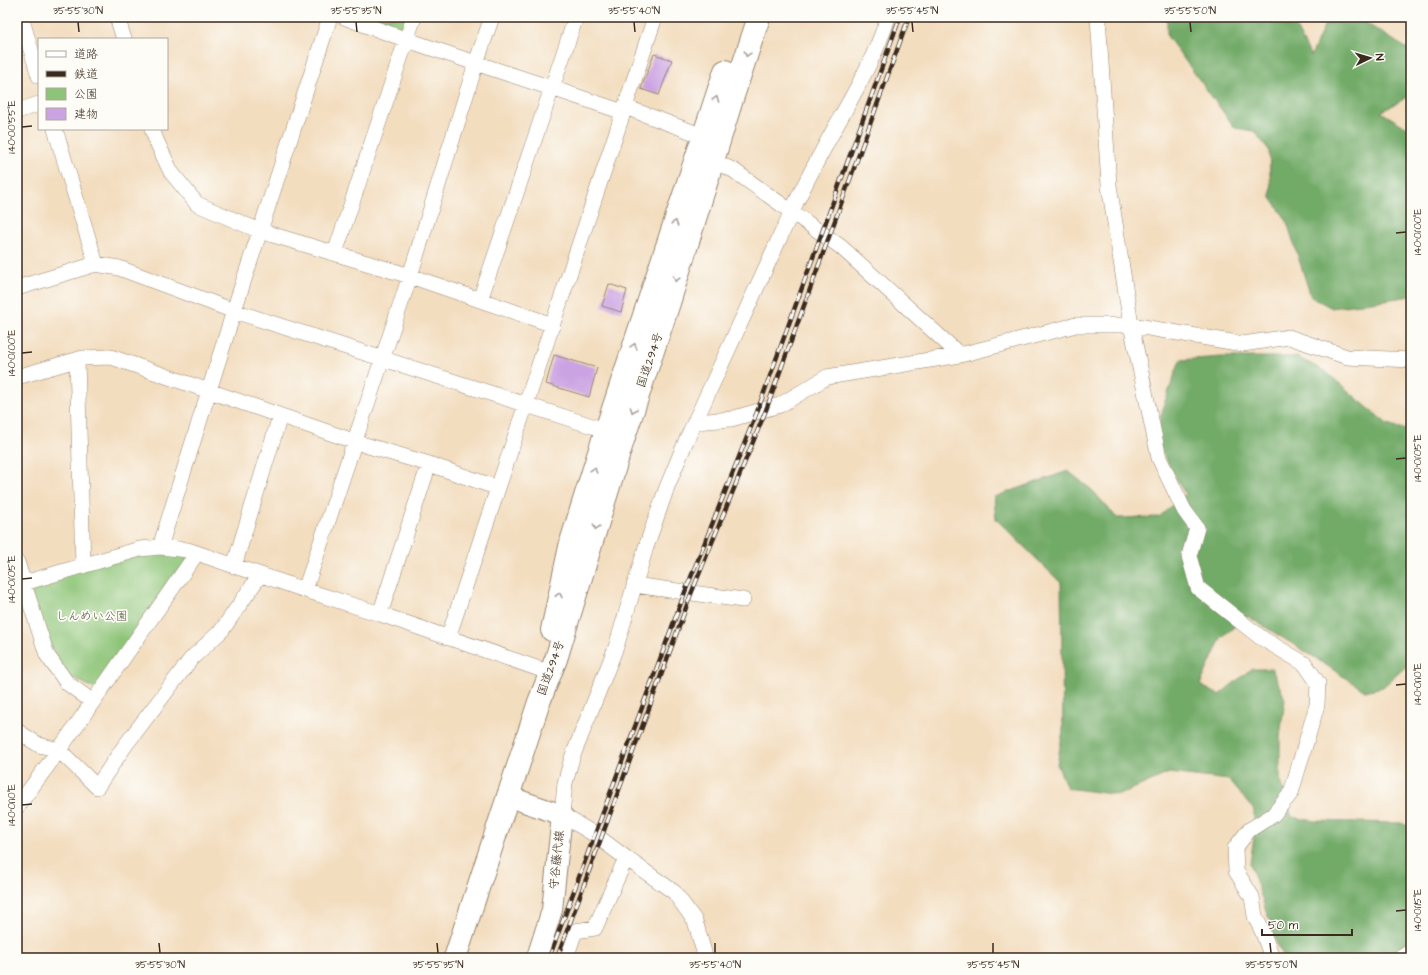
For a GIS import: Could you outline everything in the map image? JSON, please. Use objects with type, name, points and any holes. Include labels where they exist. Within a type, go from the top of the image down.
[{"type":"highway","name":"国道294号","points":[[615,433],[703,136],[743,17]]},
{"type":"highway","name":"国道294号","points":[[455,958],[539,702],[547,672],[571,542],[669,303],[759,17]]},
{"type":"main road","name":"守谷藤代線","points":[[508,796],[562,816],[552,910],[537,958]]},
{"type":"street","points":[[22,17],[38,73]]},
{"type":"street","points":[[117,17],[124,38]]},
{"type":"street","points":[[160,547],[234,311],[330,17]]},
{"type":"street","points":[[344,17],[406,41],[703,136]]},
{"type":"street","points":[[334,253],[414,17]]},
{"type":"street","points":[[305,590],[383,359],[476,63],[492,17]]},
{"type":"street","points":[[480,300],[576,17]]},
{"type":"street","points":[[448,638],[655,17]]},
{"type":"street","points":[[707,956],[695,921],[674,892],[594,834],[562,816],[565,783],[572,758],[616,647],[634,585],[667,487],[805,183],[865,73],[888,17]]},
{"type":"street","points":[[1098,17],[1109,184],[1131,325],[1159,458],[1184,510],[1197,528],[1189,556],[1198,588],[1260,637],[1305,664],[1318,683],[1317,705],[1291,793],[1273,815],[1249,830],[1235,848],[1236,871],[1252,897],[1255,916],[1272,958]]},
{"type":"street","points":[[17,111],[38,104]]},
{"type":"street","points":[[55,130],[96,264]]},
{"type":"street","points":[[152,130],[171,172],[197,204],[260,231],[410,276],[553,325]]},
{"type":"street","points":[[713,161],[733,170],[841,247],[960,355]]},
{"type":"street","points":[[17,288],[96,264],[119,268],[234,311],[615,433]]},
{"type":"street","points":[[696,422],[731,418],[780,405],[827,377],[960,355],[1076,325],[1131,325],[1243,344],[1289,337],[1347,356],[1411,360]]},
{"type":"street","points":[[17,377],[77,360],[111,357],[355,442],[429,464],[498,488]]},
{"type":"street","points":[[77,360],[82,566]]},
{"type":"street","points":[[234,566],[280,416]]},
{"type":"street","points":[[380,614],[429,464]]},
{"type":"street","points":[[20,584],[140,549],[160,547],[188,550],[547,672]]},
{"type":"street","points":[[17,807],[59,750],[197,553]]},
{"type":"street","points":[[17,562],[20,584],[46,655],[67,683],[93,702]]},
{"type":"street","points":[[17,731],[39,745],[59,750],[97,787],[124,747],[190,659],[222,630],[260,575]]},
{"type":"street","points":[[634,585],[744,600]]},
{"type":"street","points":[[566,958],[575,931],[596,928],[626,858]]},
{"type":"street","points":[[1400,958],[1411,951]]},
{"type":"green space","points":[[344,17],[414,17],[406,41]]},
{"type":"green space","points":[[1167,17],[1290,17],[1311,56],[1328,17],[1356,17],[1411,51],[1411,95],[1381,112],[1411,130],[1411,296],[1332,308],[1311,297],[1286,219],[1271,198],[1269,150],[1254,131],[1235,128],[1167,36]]},
{"type":"green space","points":[[1222,357],[1297,357],[1326,372],[1386,423],[1411,432],[1411,662],[1383,687],[1365,691],[1314,657],[1247,616],[1221,638],[1200,685],[1219,695],[1251,669],[1272,669],[1285,699],[1280,737],[1280,778],[1292,817],[1315,821],[1401,823],[1411,827],[1411,958],[1285,958],[1278,947],[1250,863],[1254,837],[1254,810],[1229,780],[1169,773],[1119,795],[1067,788],[1057,764],[1063,731],[1061,583],[996,519],[994,497],[1068,471],[1092,490],[1117,518],[1159,517],[1185,494],[1156,441],[1164,404],[1180,360]]},
{"type":"green space","name":"しんめい公園","points":[[140,549],[197,553],[100,691],[67,675],[48,643],[23,583]]},
{"type":"building","points":[[654,54],[672,60],[659,95],[641,89]]},
{"type":"building","points":[[609,284],[627,290],[621,312],[602,306]]},
{"type":"building","points":[[554,355],[597,368],[589,397],[546,384]]},
{"type":"railway","points":[[549,958],[685,592],[757,412],[900,17]]},
{"type":"railway","points":[[557,958],[691,594],[766,410],[909,17]]}]
